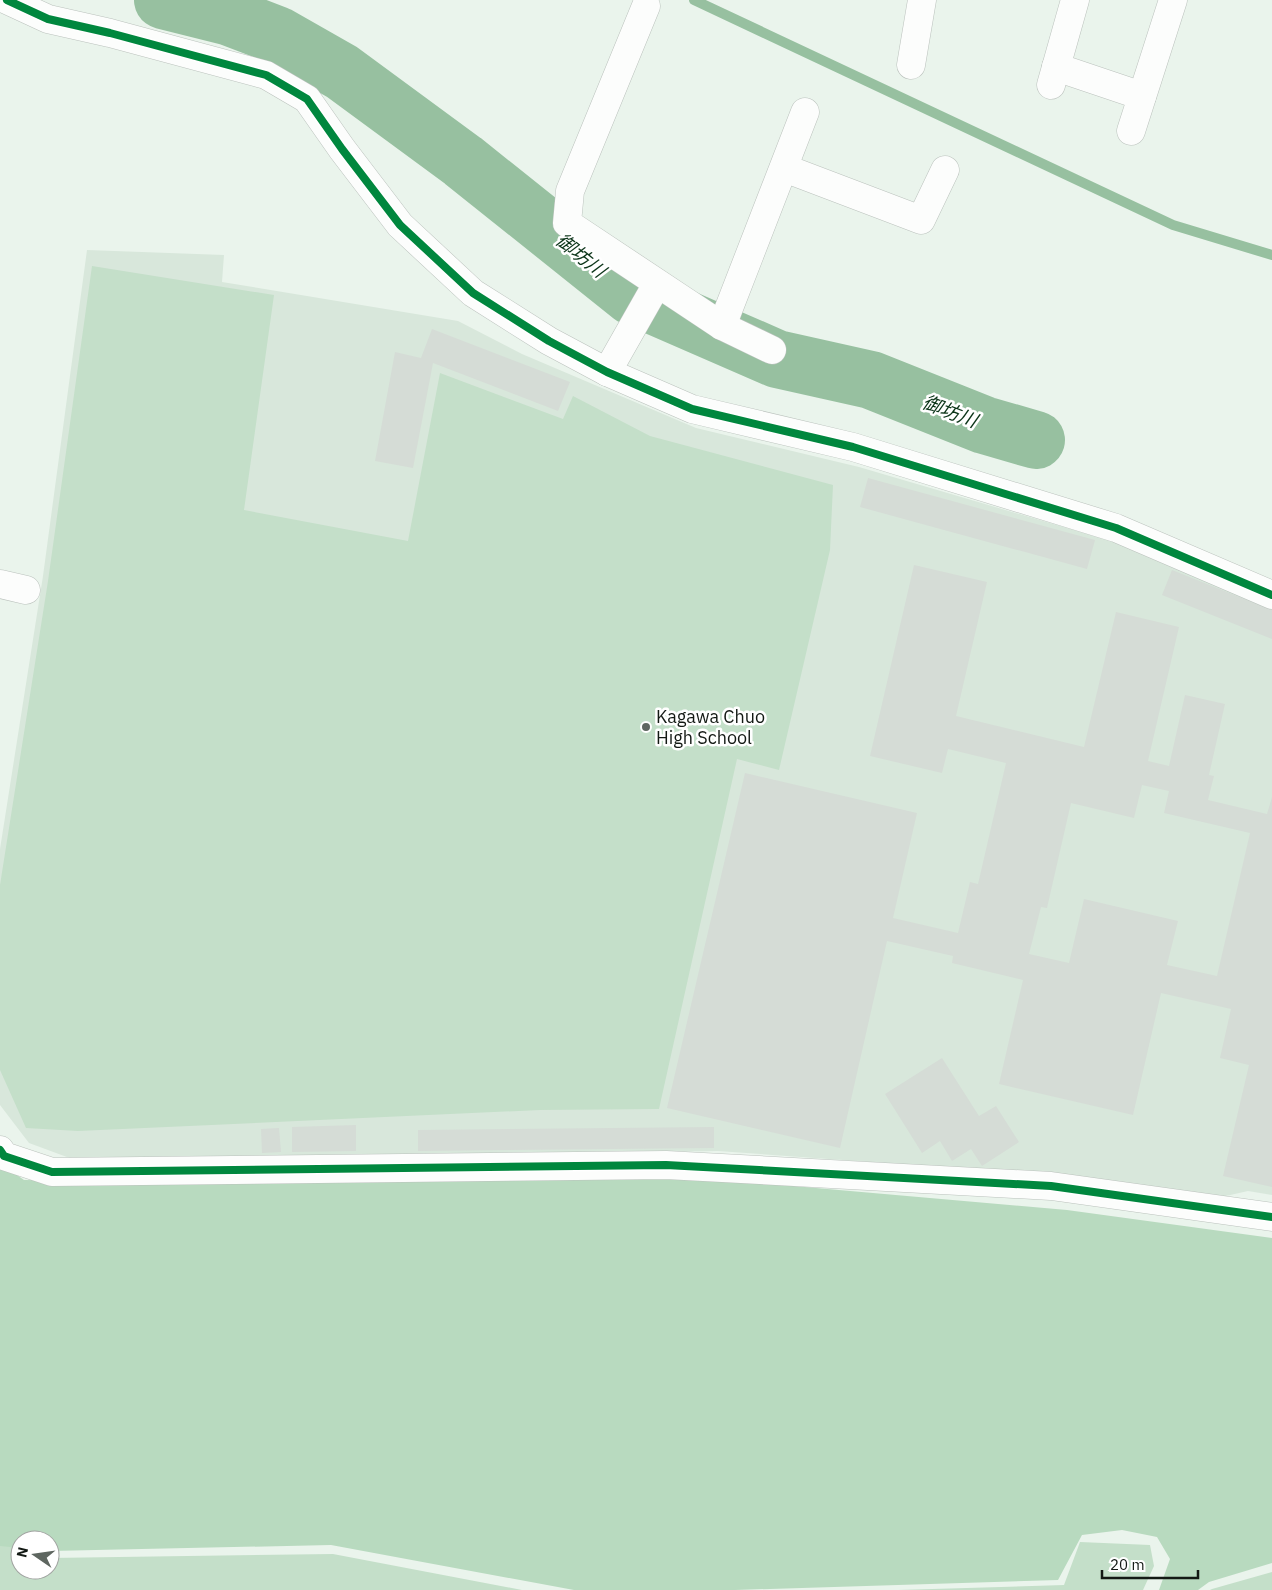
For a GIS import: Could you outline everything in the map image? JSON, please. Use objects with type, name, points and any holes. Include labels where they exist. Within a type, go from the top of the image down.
[{"type":"street","points":[[7,0],[48,19],[110,33],[266,75],[307,99],[342,149],[400,225],[473,293],[549,341],[607,372],[692,409],[853,447],[1116,528],[1272,595]]},
{"type":"street","points":[[911,65],[922,0]]},
{"type":"street","points":[[1075,0],[1053,76],[1142,96]]},
{"type":"street","points":[[1130,131],[1173,0]]},
{"type":"street","points":[[646,6],[570,191],[567,223],[722,326],[772,350]]},
{"type":"street","points":[[722,326],[805,112]]},
{"type":"street","points":[[784,168],[921,220],[945,170]]},
{"type":"street","points":[[607,372],[657,284]]},
{"type":"street","points":[[0,584],[26,590]]},
{"type":"street","points":[[0,1150],[4,1156],[52,1172],[666,1165],[1052,1186],[1272,1217]]},
{"type":"shaded area","name":"Kagawa Chuo High School","points":[[87,250],[224,255],[222,282],[458,321],[522,354],[696,428],[859,467],[1111,541],[1272,605],[1272,1195],[1248,1191],[1208,1200],[1052,1175],[718,1151],[75,1160],[29,1143],[0,1105],[0,849],[43,576]]},
{"type":"green space","points":[[92,266],[274,295],[244,510],[408,541],[440,373],[563,419],[573,396],[650,436],[833,485],[830,550],[779,770],[737,759],[659,1109],[540,1110],[78,1131],[26,1128],[0,1070],[0,885],[48,581]]},
{"type":"green space","points":[[0,1163],[24,1180],[124,1181],[669,1175],[1067,1210],[1272,1238],[1272,1563],[1209,1582],[1198,1590],[1159,1590],[1170,1559],[1157,1537],[1122,1530],[1082,1535],[1058,1580],[735,1590],[574,1590],[331,1545],[60,1551],[60,1530],[10,1530],[10,1547],[0,1546]]},
{"type":"green space","points":[[0,1537],[10,1542],[10,1580],[60,1580],[60,1558],[333,1554],[522,1590],[0,1590]]},
{"type":"green space","points":[[1080,1542],[1150,1545],[1154,1566],[1143,1590],[898,1590],[1064,1585]]},
{"type":"green space","points":[[1272,1572],[1272,1590],[1210,1590],[1212,1589]]},
{"type":"building","points":[[432,329],[570,382],[558,411],[433,363],[413,468],[375,461],[395,352],[421,358]]},
{"type":"building","points":[[868,478],[1095,540],[1087,569],[860,507]]},
{"type":"building","points":[[914,565],[987,582],[956,716],[1084,747],[1116,612],[1179,627],[1148,761],[1169,766],[1185,695],[1225,704],[1209,775],[1214,776],[1208,800],[1267,814],[1272,797],[1272,1187],[1223,1176],[1249,1065],[1220,1058],[1231,1009],[1161,993],[1133,1115],[999,1084],[1023,980],[952,963],[953,956],[887,941],[840,1148],[667,1108],[745,773],[917,813],[893,918],[958,933],[970,882],[978,884],[1006,763],[948,749],[942,773],[870,756]],"holes":[[[1142,785],[1169,791],[1164,813],[1250,833],[1217,976],[1167,965],[1178,921],[1084,899],[1069,963],[1029,954],[1041,907],[1047,908],[1071,803],[1134,818]]]},
{"type":"building","points":[[1172,570],[1272,610],[1272,639],[1162,595]]},
{"type":"building","points":[[942,1058],[979,1116],[996,1106],[1019,1142],[982,1166],[971,1149],[952,1161],[940,1141],[922,1153],[885,1094]]},
{"type":"building","points":[[356,1125],[356,1151],[292,1152],[292,1127]]},
{"type":"building","points":[[714,1127],[714,1148],[418,1151],[418,1130]]},
{"type":"building","points":[[279,1128],[281,1152],[262,1153],[261,1129]]},
{"type":"waterway","name":"御坊川","points":[[163,0],[227,16],[277,35],[342,72],[463,161],[632,296],[777,359],[871,380],[984,425],[1036,440]]},
{"type":"waterway","points":[[694,0],[1173,225],[1272,255]]},
{"type":"cycle path","points":[[7,0],[48,19],[110,33],[266,75],[307,99],[342,149],[400,225],[473,293],[549,341],[607,372],[692,409],[853,447],[1116,528],[1272,595]]},
{"type":"cycle path","points":[[0,1150],[4,1156],[52,1172],[666,1165],[1051,1186],[1272,1217]]},
{"type":"place","name":"Kagawa Chuo High School","points":[[646,727]]}]
